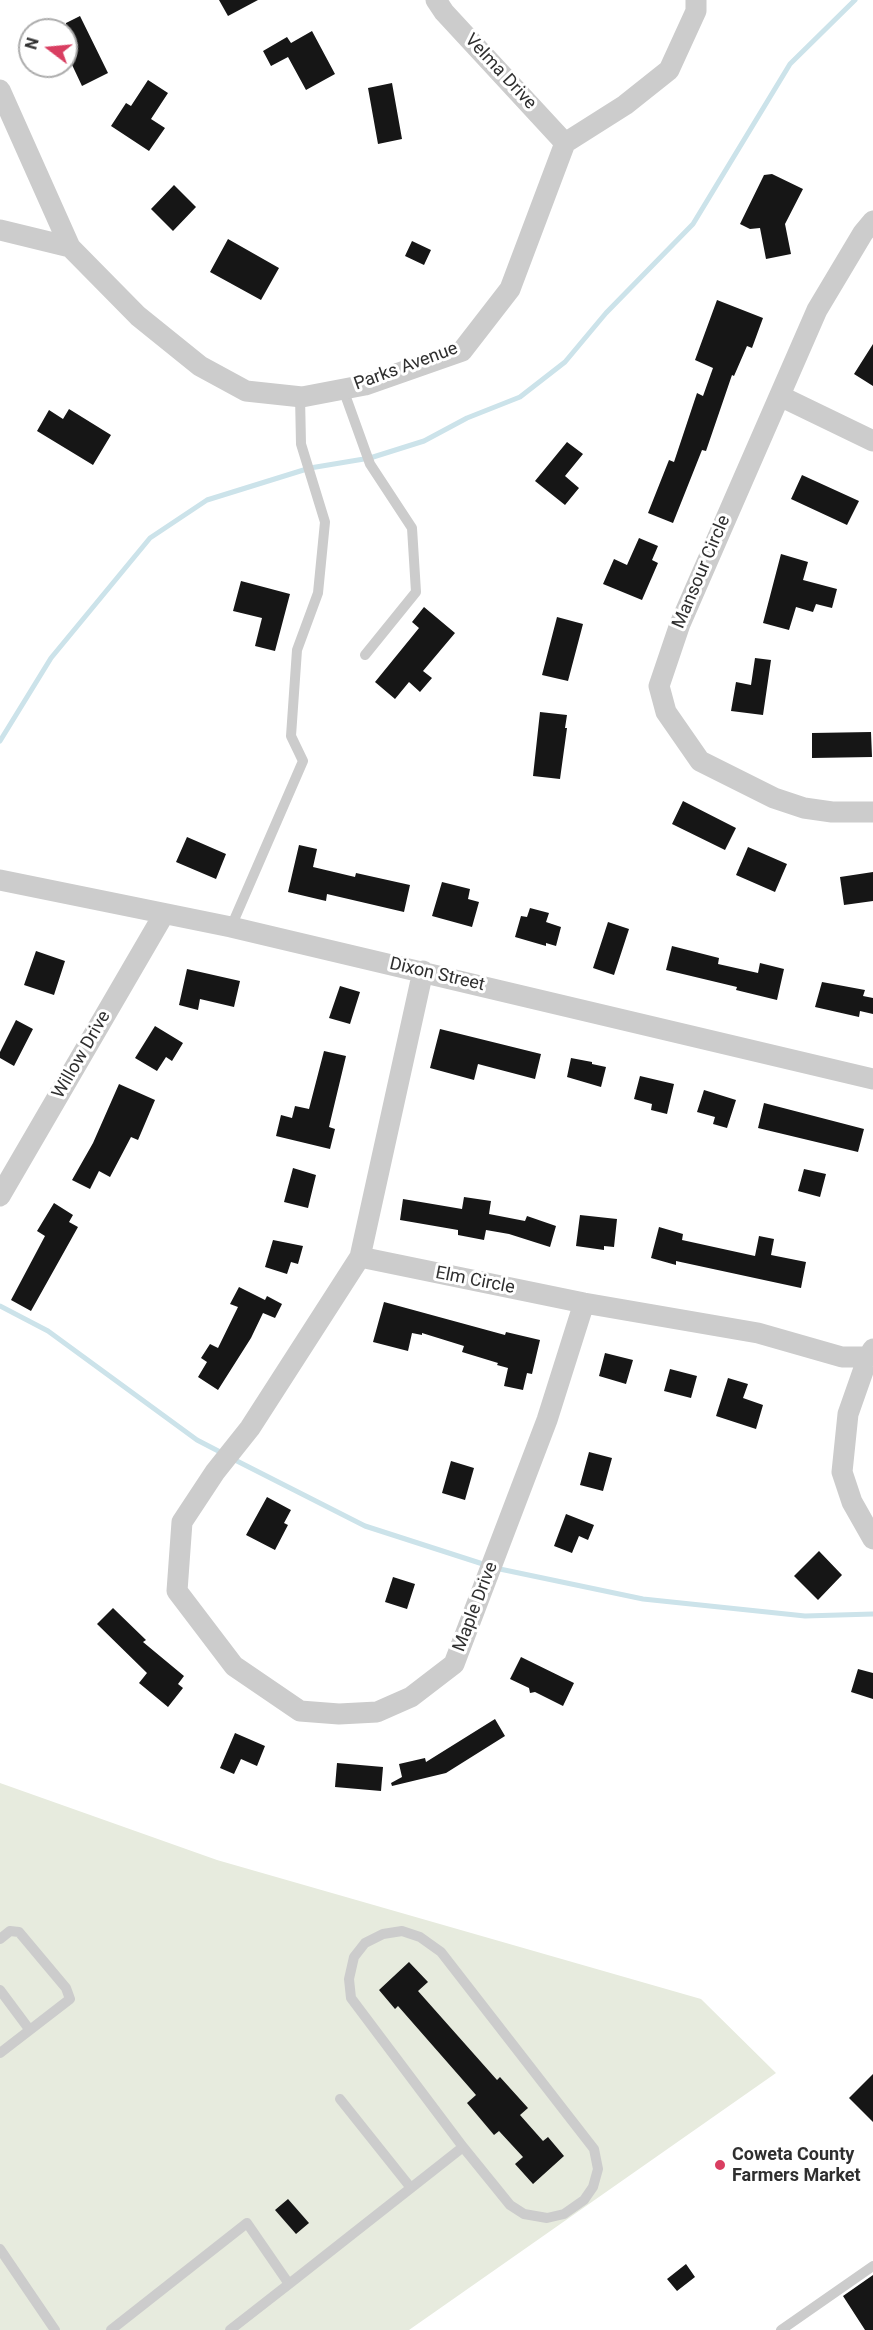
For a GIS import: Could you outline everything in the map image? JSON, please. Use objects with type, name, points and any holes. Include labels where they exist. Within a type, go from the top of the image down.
[{"type":"street","name":"Velma Drive","points":[[436,0],[444,12],[565,143]]},
{"type":"street","points":[[565,143],[625,105],[669,70],[696,11],[696,0]]},
{"type":"street","name":"Parks Avenue","points":[[0,90],[70,247],[138,316],[200,366],[246,391],[300,396],[365,385],[462,351],[510,289],[565,143]]},
{"type":"street","name":"Mansour Circle","points":[[873,221],[863,233],[818,310],[680,624],[659,686],[666,712],[700,761],[774,798],[804,808],[832,812],[873,812]]},
{"type":"street","points":[[0,231],[70,247]]},
{"type":"street","points":[[780,396],[873,441]]},
{"type":"street","name":"Dixon Street","points":[[0,880],[231,927],[873,1079]]},
{"type":"street","name":"Willow Drive","points":[[0,1196],[164,914]]},
{"type":"street","points":[[360,1257],[423,971]]},
{"type":"street","name":"Maple Drive","points":[[360,1257],[250,1428],[215,1472],[182,1522],[177,1591],[234,1666],[300,1711],[339,1714],[376,1712],[411,1697],[454,1664],[547,1420],[584,1303]]},
{"type":"street","name":"Elm Circle","points":[[360,1257],[584,1303],[758,1333],[842,1357],[871,1353]]},
{"type":"street","points":[[871,1353],[848,1413],[842,1472],[852,1502],[873,1539]]},
{"type":"lane","points":[[343,389],[370,464],[412,528],[416,592],[365,655]]},
{"type":"lane","points":[[231,927],[303,761],[291,736],[297,650],[318,593],[325,522],[301,444],[300,396]]},
{"type":"lane","points":[[0,1939],[10,1931],[19,1932],[66,1988],[70,1999],[0,2053]]},
{"type":"lane","points":[[402,1931],[420,1937],[441,1952],[594,2149],[598,2169],[593,2187],[584,2200],[564,2214],[546,2218],[525,2214],[510,2205],[463,2147],[351,1998],[349,1979],[354,1957],[365,1943],[383,1934],[402,1931]]},
{"type":"lane","points":[[0,1990],[29,2030]]},
{"type":"lane","points":[[340,2099],[411,2188]]},
{"type":"lane","points":[[230,2330],[463,2147]]},
{"type":"lane","points":[[111,2330],[247,2223],[289,2284]]},
{"type":"lane","points":[[0,2249],[55,2330]]},
{"type":"lane","points":[[781,2330],[873,2266]]},
{"type":"shaded area","points":[[0,1783],[217,1860],[701,1999],[776,2073],[409,2330],[0,2330]]},
{"type":"building","points":[[219,0],[258,0],[228,16]]},
{"type":"building","points":[[80,16],[108,73],[82,86],[78,78],[78,18],[76,18]]},
{"type":"building","points":[[312,31],[335,74],[306,90],[288,57],[271,66],[263,51],[287,37],[291,43]]},
{"type":"building","points":[[148,80],[168,93],[151,119],[165,128],[149,151],[111,126],[126,103],[131,106]]},
{"type":"building","points":[[392,83],[402,139],[378,144],[368,88]]},
{"type":"building","points":[[772,174],[803,189],[785,224],[791,254],[766,259],[760,228],[750,229],[740,224],[764,175]]},
{"type":"building","points":[[174,185],[196,207],[173,231],[151,209]]},
{"type":"building","points":[[228,239],[279,268],[261,300],[210,272]]},
{"type":"building","points":[[412,241],[431,250],[424,265],[405,256]]},
{"type":"building","points":[[717,300],[763,318],[752,348],[747,346],[734,376],[732,375],[706,451],[702,450],[673,523],[648,513],[669,460],[674,462],[697,393],[703,396],[713,368],[695,360]]},
{"type":"building","points":[[873,344],[873,386],[854,374]]},
{"type":"building","points":[[69,409],[111,435],[93,465],[37,431],[49,410],[63,419]]},
{"type":"building","points":[[567,442],[583,454],[565,476],[579,488],[565,505],[535,481]]},
{"type":"building","points":[[802,475],[859,501],[847,525],[791,499]]},
{"type":"building","points":[[639,538],[658,546],[652,560],[658,563],[642,600],[603,584],[614,559],[627,565]]},
{"type":"building","points":[[781,554],[808,562],[803,580],[837,589],[832,608],[816,604],[813,612],[796,607],[789,630],[763,623]]},
{"type":"building","points":[[241,581],[290,594],[275,651],[255,646],[262,618],[233,611]]},
{"type":"building","points":[[424,607],[455,633],[423,671],[432,678],[420,692],[409,682],[395,699],[375,682],[419,628],[412,622]]},
{"type":"building","points":[[557,617],[583,624],[568,681],[542,675]]},
{"type":"building","points":[[755,658],[771,660],[763,715],[731,711],[736,682],[751,685]]},
{"type":"building","points":[[540,712],[567,715],[560,779],[533,776]]},
{"type":"building","points":[[871,732],[872,757],[812,758],[812,733]]},
{"type":"building","points":[[683,801],[736,828],[725,850],[672,824]]},
{"type":"building","points":[[187,837],[226,854],[216,879],[176,862]]},
{"type":"building","points":[[299,845],[317,849],[313,867],[355,877],[356,873],[410,885],[404,912],[327,894],[326,901],[288,892]]},
{"type":"building","points":[[748,847],[787,864],[775,892],[736,875]]},
{"type":"building","points":[[873,872],[873,901],[844,905],[840,877]]},
{"type":"building","points":[[442,882],[470,889],[468,899],[479,902],[472,927],[432,916]]},
{"type":"building","points":[[530,908],[549,913],[546,922],[561,927],[556,946],[546,943],[546,946],[515,937],[521,916],[527,917]]},
{"type":"building","points":[[608,922],[629,929],[614,975],[593,968]]},
{"type":"building","points":[[672,946],[719,958],[718,964],[758,973],[760,963],[784,969],[777,1000],[736,990],[737,987],[666,970]]},
{"type":"building","points":[[36,951],[65,961],[54,995],[24,985]]},
{"type":"building","points":[[187,969],[240,981],[234,1007],[200,999],[198,1010],[179,1005]]},
{"type":"building","points":[[822,982],[865,990],[863,996],[873,998],[873,1014],[860,1011],[859,1017],[815,1007]]},
{"type":"building","points":[[340,986],[360,992],[350,1024],[329,1018]]},
{"type":"building","points":[[16,1020],[33,1029],[14,1066],[0,1058],[0,1052]]},
{"type":"building","points":[[155,1026],[183,1043],[172,1061],[166,1057],[157,1071],[135,1058]]},
{"type":"building","points":[[440,1029],[541,1054],[535,1079],[478,1064],[474,1080],[430,1068]]},
{"type":"building","points":[[324,1051],[346,1056],[329,1127],[335,1129],[330,1149],[276,1136],[281,1115],[292,1118],[295,1106],[309,1109]]},
{"type":"building","points":[[571,1058],[606,1067],[601,1087],[567,1077]]},
{"type":"building","points":[[640,1076],[674,1084],[667,1114],[651,1110],[652,1104],[634,1099]]},
{"type":"building","points":[[119,1084],[155,1100],[138,1140],[131,1137],[110,1177],[99,1171],[90,1189],[72,1180],[93,1143]]},
{"type":"building","points":[[704,1090],[736,1100],[727,1128],[713,1124],[715,1117],[697,1112]]},
{"type":"building","points":[[764,1103],[864,1129],[858,1152],[758,1128]]},
{"type":"building","points":[[293,1168],[316,1175],[308,1208],[284,1202]]},
{"type":"building","points":[[804,1169],[826,1174],[820,1197],[798,1191]]},
{"type":"building","points":[[464,1197],[491,1201],[489,1214],[525,1221],[527,1216],[556,1226],[550,1247],[509,1234],[486,1230],[484,1240],[458,1235],[458,1230],[400,1220],[403,1199],[462,1209]]},
{"type":"building","points":[[54,1203],[73,1215],[69,1222],[78,1227],[31,1311],[11,1300],[45,1236],[37,1231]]},
{"type":"building","points":[[580,1215],[617,1219],[614,1247],[604,1246],[604,1250],[576,1246]]},
{"type":"building","points":[[659,1227],[683,1234],[682,1240],[755,1256],[759,1236],[774,1239],[771,1255],[806,1262],[801,1288],[676,1261],[676,1265],[651,1258]]},
{"type":"building","points":[[273,1240],[303,1246],[298,1264],[291,1262],[287,1274],[265,1267]]},
{"type":"building","points":[[239,1287],[265,1300],[267,1296],[282,1304],[275,1318],[263,1313],[251,1338],[218,1390],[198,1377],[207,1362],[201,1358],[210,1344],[218,1348],[238,1307],[230,1304]]},
{"type":"building","points":[[384,1302],[505,1335],[506,1332],[540,1340],[532,1374],[527,1373],[523,1390],[504,1386],[508,1368],[462,1352],[464,1346],[422,1333],[422,1335],[412,1333],[408,1351],[373,1342]]},
{"type":"building","points":[[605,1353],[633,1360],[626,1384],[599,1376]]},
{"type":"building","points":[[670,1369],[697,1376],[691,1398],[664,1391]]},
{"type":"building","points":[[728,1378],[748,1384],[743,1398],[763,1405],[756,1429],[716,1416]]},
{"type":"building","points":[[589,1452],[612,1458],[603,1491],[580,1485]]},
{"type":"building","points":[[451,1461],[474,1468],[465,1500],[442,1493]]},
{"type":"building","points":[[267,1497],[291,1510],[284,1523],[288,1525],[275,1550],[246,1535]]},
{"type":"building","points":[[566,1514],[594,1525],[588,1540],[579,1536],[572,1553],[554,1546]]},
{"type":"building","points":[[819,1551],[842,1575],[818,1600],[794,1576]]},
{"type":"building","points":[[393,1577],[415,1584],[407,1609],[385,1602]]},
{"type":"building","points":[[113,1608],[146,1640],[143,1642],[184,1676],[178,1684],[183,1688],[168,1707],[139,1683],[147,1673],[97,1624]]},
{"type":"building","points":[[521,1657],[574,1683],[563,1706],[535,1692],[530,1693],[529,1688],[510,1679]]},
{"type":"building","points":[[858,1669],[873,1673],[873,1699],[851,1692]]},
{"type":"building","points":[[495,1719],[505,1736],[446,1773],[392,1786],[391,1783],[402,1777],[399,1764],[425,1758],[426,1762]]},
{"type":"building","points":[[235,1733],[265,1746],[257,1766],[241,1759],[234,1774],[220,1768]]},
{"type":"building","points":[[337,1763],[383,1767],[381,1791],[335,1787]]},
{"type":"building","points":[[409,1962],[428,1982],[418,1991],[497,2080],[500,2077],[528,2108],[520,2115],[543,2141],[548,2137],[564,2156],[533,2184],[515,2164],[523,2157],[499,2131],[494,2135],[467,2103],[476,2095],[398,2006],[395,2009],[379,1990]]},
{"type":"building","points":[[873,2074],[873,2122],[849,2098]]},
{"type":"building","points":[[288,2199],[309,2223],[296,2234],[275,2210]]},
{"type":"building","points":[[686,2264],[695,2277],[677,2291],[667,2279]]},
{"type":"building","points":[[873,2275],[873,2330],[865,2330],[843,2296]]},
{"type":"waterway","points":[[0,741],[51,658],[150,538],[207,500],[310,468],[370,458],[424,441],[467,418],[520,397],[565,362],[606,313],[693,224],[790,64],[855,0]]},
{"type":"waterway","points":[[0,1306],[48,1331],[197,1440],[224,1454]]},
{"type":"waterway","points":[[233,1459],[365,1526],[486,1565]]},
{"type":"waterway","points":[[495,1568],[643,1599],[805,1616],[873,1614]]},
{"type":"place","name":"Coweta County Farmers Market","points":[[720,2165]]}]
